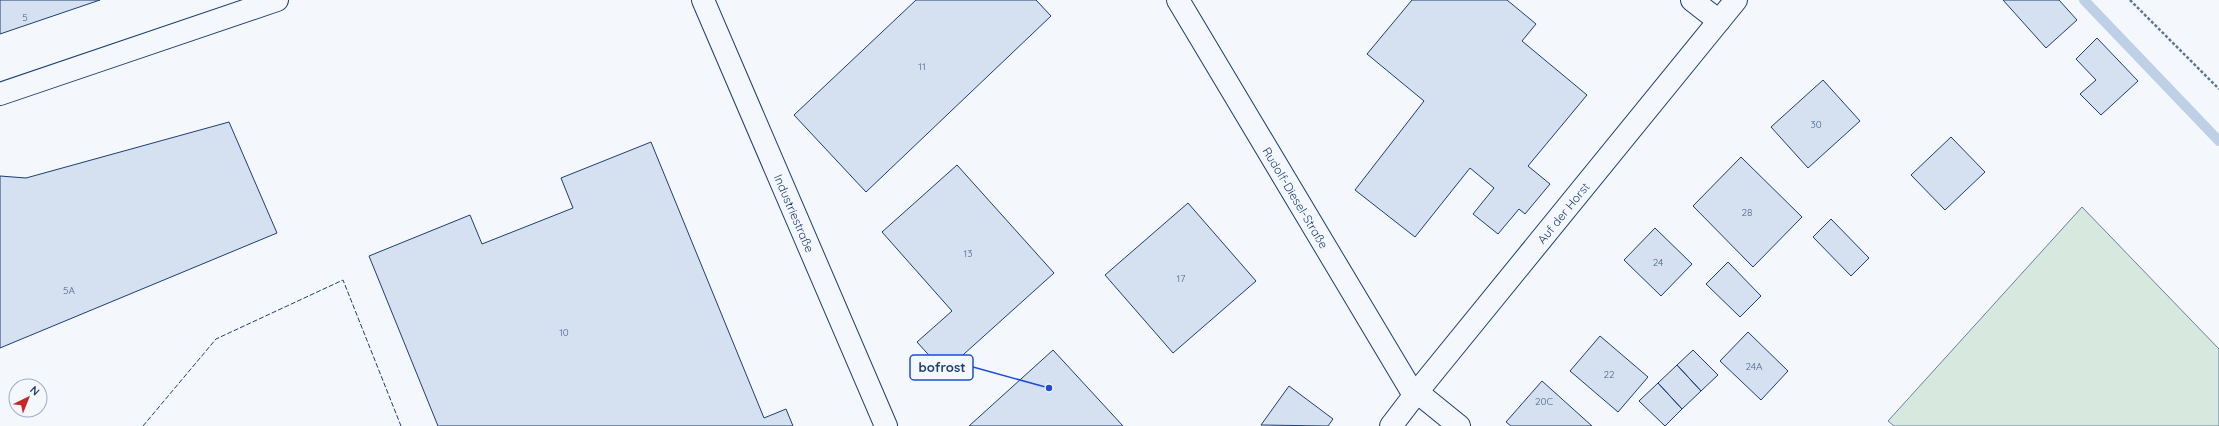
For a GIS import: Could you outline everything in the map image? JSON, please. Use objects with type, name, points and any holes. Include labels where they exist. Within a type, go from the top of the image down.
[{"type":"street","points":[[0,94],[277,0]]},
{"type":"street","name":"Industriestraße","points":[[703,0],[886,426]]},
{"type":"street","name":"Rudolf-Diesel-Straße","points":[[1178,0],[1415,394]]},
{"type":"street","points":[[1692,0],[1719,21]]},
{"type":"street","name":"Auf der Horst","points":[[1391,426],[1415,394],[1736,0]]},
{"type":"street","points":[[1415,394],[1459,426]]},
{"type":"path","points":[[2130,0],[2219,89]]},
{"type":"shaded area","points":[[2082,207],[2219,349],[2219,426],[1894,426],[1888,421]]},
{"type":"building","points":[[0,0],[100,0],[0,34]]},
{"type":"building","points":[[916,0],[1036,0],[1051,16],[866,192],[794,115]]},
{"type":"building","points":[[1412,0],[1507,0],[1536,24],[1522,41],[1587,95],[1528,166],[1550,184],[1525,214],[1519,209],[1498,234],[1473,214],[1494,188],[1470,168],[1415,237],[1355,190],[1424,101],[1367,54]]},
{"type":"building","points":[[2003,0],[2059,0],[2077,20],[2046,48]]},
{"type":"building","points":[[2097,38],[2138,81],[2101,115],[2080,94],[2096,80],[2076,59]]},
{"type":"building","points":[[1823,80],[1860,121],[1808,168],[1771,127]]},
{"type":"building","points":[[229,122],[277,233],[0,348],[0,176],[26,178]]},
{"type":"building","points":[[1951,137],[1985,172],[1945,210],[1911,175]]},
{"type":"building","points":[[651,142],[764,418],[786,409],[793,426],[438,426],[369,256],[470,215],[482,244],[573,208],[561,178]]},
{"type":"building","points":[[1741,157],[1802,217],[1753,267],[1693,206]]},
{"type":"building","points":[[957,165],[1054,273],[944,372],[917,342],[952,311],[882,232]]},
{"type":"building","points":[[1188,203],[1256,281],[1173,353],[1105,275]]},
{"type":"building","points":[[1831,219],[1869,258],[1851,276],[1813,237]]},
{"type":"building","points":[[1655,228],[1692,264],[1661,296],[1624,260]]},
{"type":"building","points":[[1728,262],[1761,296],[1740,317],[1706,284]]},
{"type":"building","points":[[1748,332],[1788,371],[1761,400],[1720,361]]},
{"type":"building","points":[[1600,336],[1648,377],[1618,412],[1570,371]]},
{"type":"building","points":[[1053,350],[1123,426],[969,426]]},
{"type":"building","points":[[1693,350],[1718,375],[1701,391],[1677,365]]},
{"type":"building","points":[[1677,365],[1701,391],[1682,409],[1658,383]]},
{"type":"building","points":[[1542,381],[1592,426],[1511,426],[1506,422]]},
{"type":"building","points":[[1658,383],[1682,409],[1665,426],[1639,401]]},
{"type":"building","points":[[1289,386],[1333,419],[1328,426],[1261,425]]},
{"type":"waterway","points":[[2084,0],[2219,141]]},
{"type":"fence","points":[[143,426],[216,339],[343,280],[401,426]]},
{"type":"place","name":"bofrost","points":[[1049,388]]}]
